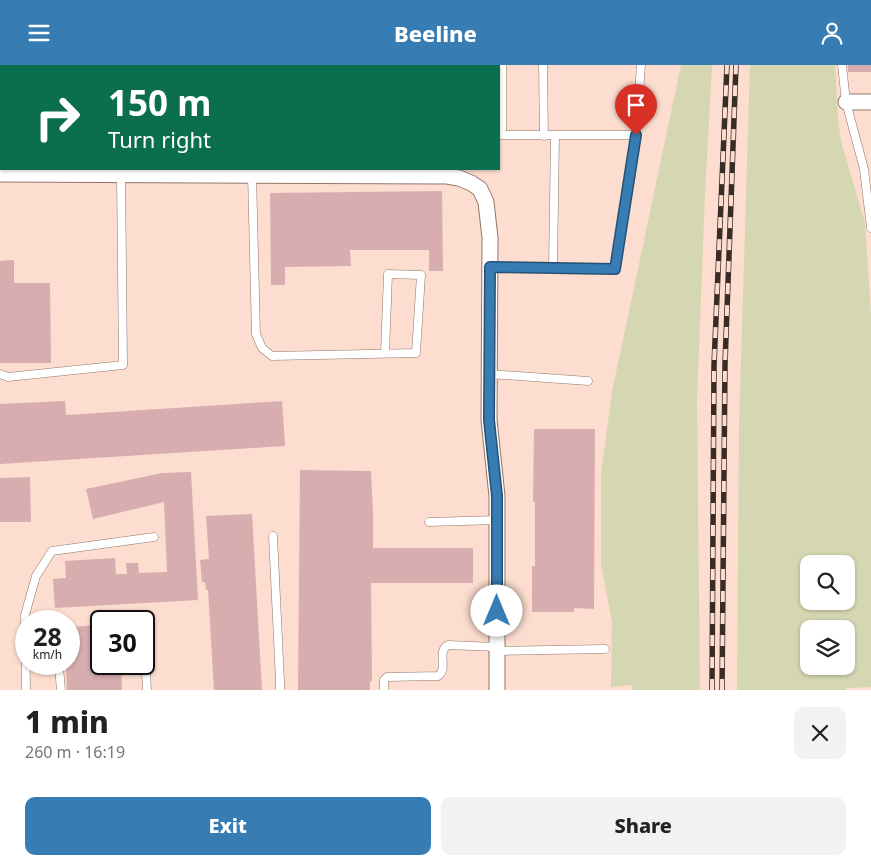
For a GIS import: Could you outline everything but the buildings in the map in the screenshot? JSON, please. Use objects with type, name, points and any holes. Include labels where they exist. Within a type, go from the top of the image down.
[{"type":"street","points":[[846,102],[871,102]]},
{"type":"street","points":[[0,174],[169,172],[252,175],[298,172],[447,176],[459,177],[480,189],[486,202],[490,237],[489,420],[497,496],[497,690]]},
{"type":"lane","points":[[502,65],[500,135],[636,135]]},
{"type":"lane","points":[[543,65],[544,135]]},
{"type":"lane","points":[[490,267],[615,269],[636,135],[641,65]]},
{"type":"lane","points":[[842,65],[846,102],[864,169],[870,206],[871,228]]},
{"type":"lane","points":[[553,268],[555,136]]},
{"type":"lane","points":[[0,374],[8,377],[123,365],[121,174]]},
{"type":"lane","points":[[252,175],[256,334],[262,348],[272,356],[416,353],[421,275],[388,274],[385,353]]},
{"type":"lane","points":[[489,374],[588,381]]},
{"type":"lane","points":[[429,523],[497,520]]},
{"type":"lane","points":[[273,536],[280,690]]},
{"type":"lane","points":[[26,610],[36,576],[52,551],[154,537]]},
{"type":"lane","points":[[384,690],[384,679],[388,677],[441,675],[443,671],[443,649],[448,645],[497,649],[605,649]]},
{"type":"lane","points":[[26,675],[26,690]]},
{"type":"lane","points":[[60,675],[61,690]]},
{"type":"lane","points":[[146,675],[147,690]]},
{"type":"green space","points":[[681,65],[712,65],[697,400],[700,690],[632,690],[632,685],[611,687],[612,622],[601,564],[601,473],[612,392]]},
{"type":"green space","points":[[750,65],[835,65],[841,141],[865,223],[871,315],[871,687],[846,688],[846,690],[737,690],[739,426]]},
{"type":"railway","points":[[712,690],[714,365],[727,65]]},
{"type":"railway","points":[[722,690],[725,364],[736,65]]},
{"type":"route","points":[[497,611],[497,496],[489,420],[490,267],[615,269],[636,135]]}]
